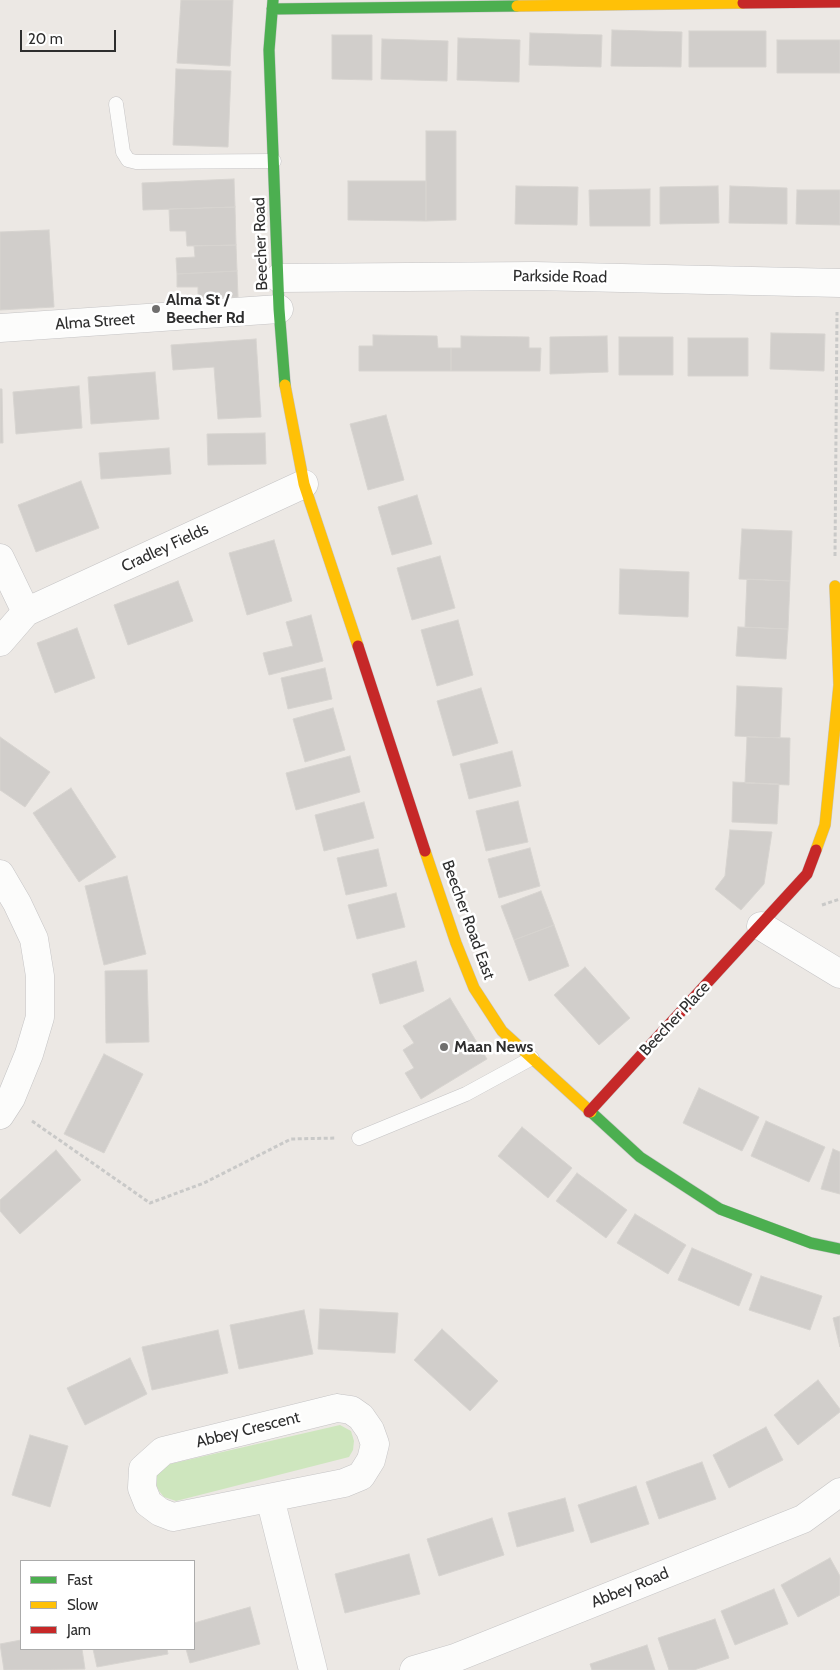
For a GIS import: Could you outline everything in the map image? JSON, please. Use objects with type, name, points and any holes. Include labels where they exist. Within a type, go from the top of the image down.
[{"type":"street","points":[[272,4],[840,2]]},
{"type":"street","name":"Beecher Road","points":[[272,4],[269,50],[280,278],[279,309],[286,394],[304,484]]},
{"type":"street","name":"Parkside Road","points":[[280,278],[534,276],[838,283]]},
{"type":"street","name":"Alma Street","points":[[0,328],[279,309]]},
{"type":"street","name":"Cradley Fields","points":[[0,642],[26,612],[304,484]]},
{"type":"street","name":"Beecher Road East","points":[[304,484],[456,943],[474,988],[502,1031],[640,1157],[720,1209],[811,1243],[840,1248]]},
{"type":"street","points":[[0,558],[26,612]]},
{"type":"street","name":"Beecher Place","points":[[589,1112],[807,874],[825,825],[840,685],[835,586]]},
{"type":"street","points":[[0,874],[17,902],[34,939],[40,976],[40,1017],[29,1054],[5,1107]]},
{"type":"street","points":[[761,926],[840,974]]},
{"type":"street","name":"Abbey Crescent","points":[[337,1408],[351,1410],[361,1417],[370,1430],[375,1444],[371,1460],[361,1476],[344,1483],[270,1498],[172,1517],[160,1512],[148,1503],[142,1488],[143,1469],[163,1451],[337,1408]]},
{"type":"street","name":"Abbey Road","points":[[414,1670],[455,1658],[803,1519],[840,1492]]},
{"type":"street","points":[[270,1498],[313,1670]]},
{"type":"lane","points":[[116,104],[123,152],[128,160],[136,162],[274,161]]},
{"type":"lane","points":[[359,1138],[466,1094],[532,1058]]},
{"type":"path","points":[[835,586],[838,283]]},
{"type":"path","points":[[5,1107],[32,1121],[150,1203],[204,1183],[291,1139],[359,1138]]},
{"type":"green space","points":[[340,1425],[351,1431],[354,1441],[353,1450],[349,1457],[176,1501],[164,1497],[154,1480],[156,1473],[170,1464]]},
{"type":"building","points":[[181,0],[233,0],[230,66],[177,63]]},
{"type":"building","points":[[612,30],[682,32],[681,67],[611,66]]},
{"type":"building","points":[[689,31],[766,31],[766,67],[689,67]]},
{"type":"building","points":[[530,33],[602,35],[601,67],[529,65]]},
{"type":"building","points":[[332,35],[372,35],[372,80],[332,79]]},
{"type":"building","points":[[458,38],[520,40],[519,82],[457,80]]},
{"type":"building","points":[[382,39],[448,41],[447,81],[381,79]]},
{"type":"building","points":[[777,40],[840,40],[840,73],[777,73]]},
{"type":"building","points":[[176,69],[231,71],[228,147],[173,145]]},
{"type":"building","points":[[426,131],[456,131],[456,220],[426,221]]},
{"type":"building","points":[[234,179],[235,207],[143,210],[142,183]]},
{"type":"building","points":[[348,181],[426,181],[426,221],[348,220]]},
{"type":"building","points":[[516,186],[578,187],[577,225],[515,224]]},
{"type":"building","points":[[718,186],[719,223],[660,224],[660,187]]},
{"type":"building","points":[[730,186],[787,188],[787,224],[729,223]]},
{"type":"building","points":[[650,189],[650,226],[590,226],[589,190]]},
{"type":"building","points":[[797,190],[840,190],[840,225],[796,224]]},
{"type":"building","points":[[235,207],[236,245],[187,246],[186,231],[170,231],[169,209]]},
{"type":"building","points":[[49,230],[54,307],[0,310],[0,232]]},
{"type":"building","points":[[236,245],[237,271],[177,274],[176,258],[195,257],[194,246]]},
{"type":"building","points":[[237,271],[238,297],[198,298],[198,287],[177,287],[177,274]]},
{"type":"building","points":[[771,333],[825,334],[824,371],[770,369]]},
{"type":"building","points":[[373,335],[437,336],[438,348],[451,348],[451,371],[359,371],[359,346],[373,346]]},
{"type":"building","points":[[461,336],[529,337],[529,348],[541,348],[540,371],[451,371],[451,348],[461,348]]},
{"type":"building","points":[[607,336],[608,372],[550,374],[550,337]]},
{"type":"building","points":[[619,337],[673,337],[673,375],[619,375]]},
{"type":"building","points":[[688,338],[748,338],[748,376],[688,376]]},
{"type":"building","points":[[256,339],[261,417],[218,419],[214,367],[173,370],[171,345]]},
{"type":"building","points":[[155,372],[159,419],[91,424],[88,377]]},
{"type":"building","points":[[79,386],[82,428],[16,434],[13,392]]},
{"type":"building","points":[[0,389],[2,389],[3,443],[0,443]]},
{"type":"building","points":[[386,415],[404,480],[368,490],[350,424]]},
{"type":"building","points":[[265,433],[266,464],[208,465],[207,434]]},
{"type":"building","points":[[169,448],[171,474],[101,479],[99,453]]},
{"type":"building","points":[[81,481],[99,528],[36,552],[18,505]]},
{"type":"building","points":[[417,495],[432,544],[392,555],[378,507]]},
{"type":"building","points":[[742,529],[792,531],[790,581],[739,579]]},
{"type":"building","points":[[274,540],[292,601],[247,615],[229,553]]},
{"type":"building","points":[[440,556],[455,608],[412,620],[397,568]]},
{"type":"building","points":[[620,569],[689,572],[688,617],[619,614]]},
{"type":"building","points":[[747,579],[790,581],[788,629],[745,627]]},
{"type":"building","points":[[178,581],[193,621],[128,645],[114,605]]},
{"type":"building","points":[[311,615],[323,661],[269,675],[263,653],[293,646],[286,622]]},
{"type":"building","points":[[458,620],[473,675],[437,686],[421,630]]},
{"type":"building","points":[[738,627],[788,629],[786,659],[736,656]]},
{"type":"building","points":[[77,628],[95,678],[55,693],[37,643]]},
{"type":"building","points":[[325,668],[332,699],[288,709],[281,678]]},
{"type":"building","points":[[737,686],[782,688],[780,738],[735,736]]},
{"type":"building","points":[[481,688],[498,743],[453,756],[437,701]]},
{"type":"building","points":[[333,708],[345,750],[305,762],[293,719]]},
{"type":"building","points":[[0,737],[50,772],[25,807],[0,790]]},
{"type":"building","points":[[747,737],[790,738],[789,785],[745,783]]},
{"type":"building","points":[[512,751],[521,786],[469,799],[460,764]]},
{"type":"building","points":[[350,756],[360,792],[296,810],[286,773]]},
{"type":"building","points":[[733,782],[779,784],[777,824],[732,822]]},
{"type":"building","points":[[71,788],[116,857],[79,882],[33,813]]},
{"type":"building","points":[[518,801],[528,842],[486,851],[476,811]]},
{"type":"building","points":[[364,802],[374,838],[324,851],[315,815]]},
{"type":"building","points":[[730,830],[772,832],[764,884],[741,910],[715,889],[725,876]]},
{"type":"building","points":[[530,848],[540,886],[499,898],[488,859]]},
{"type":"building","points":[[378,849],[387,886],[346,895],[337,858]]},
{"type":"building","points":[[127,876],[146,954],[104,965],[85,886]]},
{"type":"building","points":[[541,891],[554,925],[514,940],[501,906]]},
{"type":"building","points":[[396,893],[405,927],[357,939],[348,905]]},
{"type":"building","points":[[554,925],[569,966],[529,981],[514,940]]},
{"type":"building","points":[[416,961],[424,991],[380,1004],[372,974]]},
{"type":"building","points":[[585,967],[630,1018],[599,1045],[554,995]]},
{"type":"building","points":[[147,970],[149,1042],[106,1043],[105,971]]},
{"type":"building","name":"Maan News","points":[[450,998],[487,1059],[421,1099],[405,1073],[414,1068],[403,1050],[414,1043],[403,1026]]},
{"type":"building","points":[[104,1054],[143,1074],[104,1153],[64,1134]]},
{"type":"building","points":[[699,1088],[759,1117],[742,1151],[683,1123]]},
{"type":"building","points":[[766,1121],[825,1147],[809,1182],[751,1156]]},
{"type":"building","points":[[522,1127],[572,1168],[548,1198],[498,1156]]},
{"type":"building","points":[[833,1149],[840,1152],[840,1194],[821,1189]]},
{"type":"building","points":[[56,1150],[81,1180],[20,1234],[0,1211],[0,1200]]},
{"type":"building","points":[[577,1173],[627,1210],[606,1238],[556,1201]]},
{"type":"building","points":[[635,1214],[686,1245],[668,1274],[617,1243]]},
{"type":"building","points":[[692,1248],[752,1274],[739,1306],[678,1280]]},
{"type":"building","points":[[761,1276],[822,1296],[810,1330],[749,1310]]},
{"type":"building","points":[[320,1309],[398,1313],[395,1353],[318,1349]]},
{"type":"building","points":[[304,1310],[313,1354],[239,1369],[230,1325]]},
{"type":"building","points":[[840,1316],[840,1347],[833,1318]]},
{"type":"building","points":[[442,1329],[498,1381],[470,1411],[414,1360]]},
{"type":"building","points":[[218,1330],[228,1373],[152,1390],[142,1347]]},
{"type":"building","points":[[130,1358],[147,1394],[85,1425],[67,1388]]},
{"type":"building","points":[[818,1380],[840,1409],[840,1412],[798,1445],[774,1415]]},
{"type":"building","points":[[766,1427],[783,1460],[729,1488],[713,1455]]},
{"type":"building","points":[[30,1435],[68,1446],[50,1507],[12,1495]]},
{"type":"building","points":[[702,1462],[716,1499],[659,1519],[646,1482]]},
{"type":"building","points":[[636,1486],[649,1524],[591,1543],[578,1505]]},
{"type":"building","points":[[565,1498],[574,1531],[517,1547],[508,1513]]},
{"type":"building","points":[[492,1518],[504,1555],[439,1576],[427,1539]]},
{"type":"building","points":[[409,1554],[420,1594],[345,1613],[335,1574]]},
{"type":"building","points":[[830,1558],[840,1576],[840,1595],[798,1617],[781,1585]]},
{"type":"building","points":[[774,1589],[788,1624],[735,1645],[721,1611]]},
{"type":"building","points":[[250,1607],[260,1644],[190,1663],[186,1650],[195,1650],[195,1623]]},
{"type":"building","points":[[715,1619],[729,1658],[694,1670],[669,1670],[658,1638]]},
{"type":"building","points":[[20,1640],[20,1650],[82,1650],[85,1669],[4,1670],[0,1644]]},
{"type":"building","points":[[647,1645],[655,1670],[592,1670],[590,1664]]},
{"type":"building","points":[[93,1650],[167,1650],[168,1654],[97,1667]]},
{"type":"traffic: fast","points":[[273,0],[269,50],[279,309],[285,385]]},
{"type":"traffic: fast","points":[[272,9],[517,6]]},
{"type":"traffic: fast","points":[[591,1112],[640,1157],[720,1209],[811,1243],[840,1249]]},
{"type":"traffic: slow","points":[[517,6],[743,3]]},
{"type":"traffic: slow","points":[[285,385],[304,484],[358,646]]},
{"type":"traffic: slow","points":[[816,850],[825,825],[839,685],[835,586]]},
{"type":"traffic: slow","points":[[425,851],[456,943],[474,988],[502,1031],[591,1112]]},
{"type":"traffic: jam","points":[[743,3],[840,2]]},
{"type":"traffic: jam","points":[[358,646],[425,851]]},
{"type":"traffic: jam","points":[[589,1112],[807,874],[816,850]]},
{"type":"place","name":"Alma St / Beecher Rd","points":[[156,309]]},
{"type":"place","name":"Maan News","points":[[444,1047]]}]
